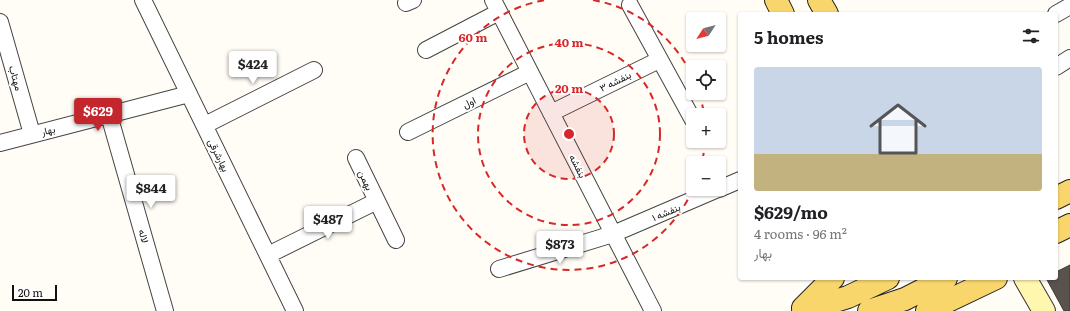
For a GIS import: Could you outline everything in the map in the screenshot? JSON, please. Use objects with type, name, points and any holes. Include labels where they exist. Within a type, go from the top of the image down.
[{"type":"main road","points":[[776,0],[782,12]]},
{"type":"main road","points":[[819,0],[827,12]]},
{"type":"main road","points":[[1058,191],[1070,189]]},
{"type":"main road","points":[[1058,197],[1070,189]]},
{"type":"main road","points":[[1058,231],[1070,225]]},
{"type":"main road","points":[[1058,247],[1070,240]]},
{"type":"main road","points":[[802,311],[831,280]]},
{"type":"main road","points":[[802,311],[848,297],[884,280]]},
{"type":"main road","points":[[869,311],[904,289],[938,280]]},
{"type":"main road","points":[[927,311],[992,280]]},
{"type":"street","name":"بهارشرقی","points":[[143,0],[295,311]]},
{"type":"street","points":[[630,5],[686,108]]},
{"type":"street","points":[[426,50],[496,6]]},
{"type":"street","name":"بنفشه","points":[[496,6],[653,311]]},
{"type":"street","points":[[1058,13],[1070,6]]},
{"type":"street","name":"مهتاب","points":[[0,22],[32,134]]},
{"type":"street","points":[[1058,66],[1070,58]]},
{"type":"street","name":"بنفشه ۳","points":[[550,113],[659,60]]},
{"type":"street","points":[[205,125],[314,70]]},
{"type":"street","name":"اول","points":[[408,132],[530,72]]},
{"type":"street","name":"بهار","points":[[0,143],[189,94]]},
{"type":"street","name":"لاله","points":[[109,115],[165,311]]},
{"type":"street","name":"بهمن","points":[[356,158],[396,240]]},
{"type":"street","name":"بنفشه ۱","points":[[726,186],[738,181]]},
{"type":"street","name":"بنفشه ۱","points":[[499,269],[613,234],[703,196]]},
{"type":"street","name":"بهمن","points":[[268,255],[377,201]]},
{"type":"street","points":[[1026,280],[1044,311]]},
{"type":"building","points":[[1070,265],[1070,311],[1064,311],[1047,280],[1058,280],[1058,271]]}]
